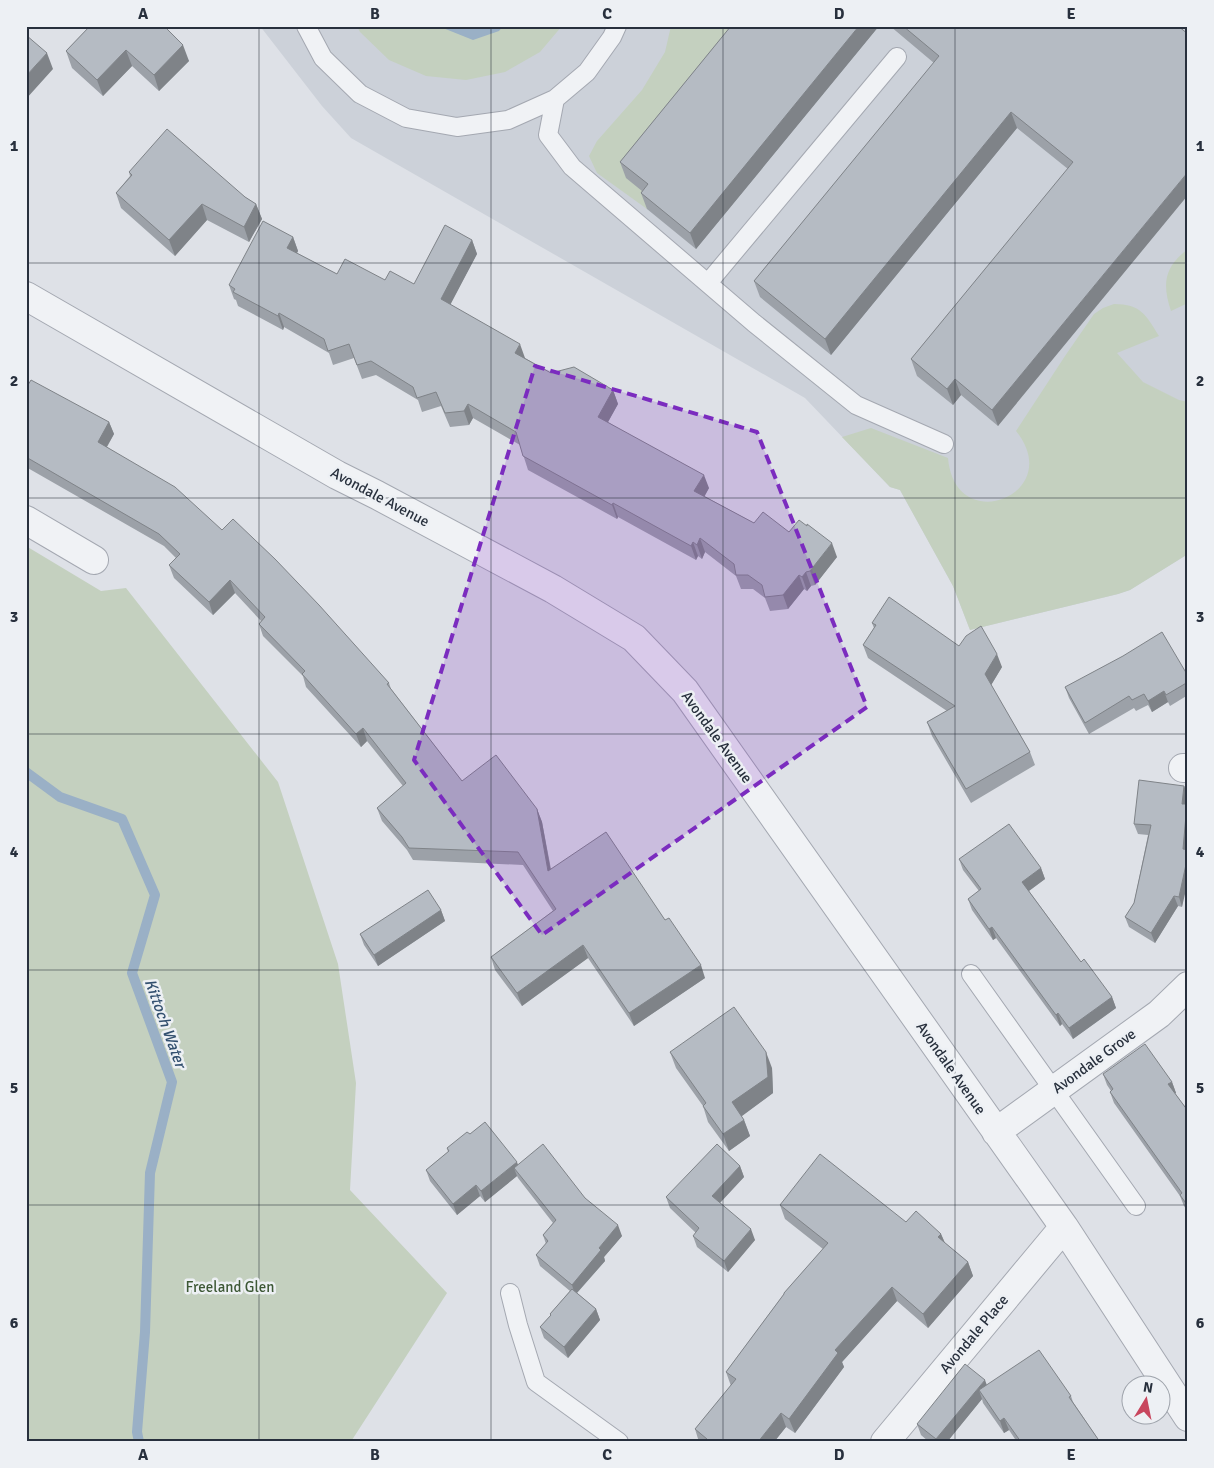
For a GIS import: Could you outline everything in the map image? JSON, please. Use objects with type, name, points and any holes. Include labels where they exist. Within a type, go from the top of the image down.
[{"type":"street","name":"Avondale Avenue","points":[[26,296],[337,475],[386,499],[553,589],[634,638],[685,691],[1064,1227],[1188,1417]]},
{"type":"street","points":[[26,520],[94,560]]},
{"type":"street","name":"Avondale Grove","points":[[996,1132],[1158,1014],[1188,986]]},
{"type":"street","name":"Avondale Place","points":[[885,1442],[1064,1227]]},
{"type":"lane","points":[[306,26],[324,58],[360,94],[406,118],[457,127],[508,120],[555,100],[587,72],[612,37],[617,26]]},
{"type":"lane","points":[[708,283],[897,58]]},
{"type":"lane","points":[[555,100],[548,135],[572,167],[708,283],[856,405],[944,444]]},
{"type":"lane","points":[[971,974],[1136,1206]]},
{"type":"lane","points":[[510,1293],[536,1382],[620,1442]]},
{"type":"highlighted area","points":[[535,366],[757,432],[867,707],[542,935],[414,760]]},
{"type":"shaded area","points":[[260,26],[1188,26],[1188,554],[1130,590],[970,630],[953,586],[900,490],[890,487],[805,398],[351,138],[322,106]]},
{"type":"green space","points":[[357,26],[562,26],[540,52],[505,72],[466,80],[426,76],[389,60],[360,32]]},
{"type":"green space","points":[[671,26],[750,26],[654,200],[647,209],[597,173],[589,156],[597,141],[642,90],[665,52]]},
{"type":"green space","points":[[1188,249],[1188,303],[1171,311],[1166,292],[1167,277],[1174,262]]},
{"type":"green space","points":[[1114,304],[1131,306],[1142,312],[1159,336],[1117,353],[1143,382],[1179,400],[1188,402],[1188,554],[1130,590],[970,630],[953,586],[900,490],[890,487],[842,437],[871,428],[948,458],[955,483],[969,497],[986,502],[1004,498],[1019,489],[1028,473],[1028,454],[1016,431],[1094,314]]},
{"type":"green space","name":"Freeland Glen","points":[[26,546],[101,591],[126,588],[278,782],[338,964],[356,1083],[350,1190],[447,1293],[352,1440],[354,1442],[26,1442]]},
{"type":"water","points":[[438,26],[503,26],[499,31],[473,40]]},
{"type":"building","points":[[90,26],[164,26],[183,45],[154,75],[126,50],[97,80],[66,51]]},
{"type":"building","points":[[731,26],[859,26],[690,233],[641,193],[648,184],[620,162]]},
{"type":"building","points":[[903,26],[1178,26],[1188,34],[1188,172],[992,410],[955,379],[947,389],[911,359],[1073,162],[1011,112],[825,339],[754,281],[939,56]]},
{"type":"building","points":[[26,35],[47,53],[26,76]]},
{"type":"building","points":[[167,129],[245,197],[256,204],[244,227],[202,204],[169,240],[116,193],[132,175],[129,172]]},
{"type":"building","points":[[263,221],[293,237],[287,248],[337,274],[345,259],[385,280],[390,271],[414,284],[445,225],[472,240],[441,299],[520,344],[515,353],[551,373],[574,367],[613,390],[598,417],[704,475],[694,491],[754,523],[763,512],[789,532],[799,520],[832,543],[810,571],[806,572],[802,577],[799,575],[783,595],[765,597],[762,585],[748,575],[736,575],[734,564],[700,538],[697,545],[693,542],[691,546],[523,456],[516,432],[468,404],[464,411],[445,413],[436,392],[417,398],[413,387],[371,361],[357,365],[349,344],[328,351],[324,339],[279,313],[278,316],[233,292],[235,289],[229,285]]},
{"type":"building","points":[[31,380],[109,422],[98,442],[175,487],[222,530],[233,519],[319,605],[389,683],[387,684],[462,781],[496,755],[537,809],[548,871],[606,832],[665,920],[669,918],[701,965],[629,1013],[583,945],[517,993],[491,957],[556,909],[518,852],[409,848],[377,808],[406,783],[363,728],[356,734],[302,674],[305,671],[259,624],[265,617],[230,580],[209,602],[169,565],[180,554],[159,534],[26,457],[26,384],[28,385]]},
{"type":"building","points":[[889,597],[959,646],[966,636],[981,626],[997,654],[985,674],[1030,752],[966,789],[927,722],[955,706],[863,645],[876,625],[872,623]]},
{"type":"building","points":[[1162,632],[1188,676],[1188,682],[1166,695],[1164,691],[1148,701],[1144,694],[1132,700],[1129,696],[1085,723],[1065,687],[1123,656]]},
{"type":"building","points":[[1139,780],[1184,786],[1182,804],[1187,804],[1183,849],[1188,850],[1188,855],[1179,897],[1174,896],[1151,933],[1125,917],[1134,903],[1151,825],[1134,824]]},
{"type":"building","points":[[1009,824],[1041,868],[1022,882],[1081,962],[1084,959],[1112,997],[1069,1028],[1058,1013],[1056,1015],[992,927],[989,929],[968,899],[981,889],[959,859]]},
{"type":"building","points":[[428,890],[441,910],[374,955],[360,934]]},
{"type":"building","points":[[734,1007],[766,1052],[768,1077],[732,1102],[744,1120],[723,1134],[703,1106],[706,1103],[670,1052]]},
{"type":"building","points":[[1145,1044],[1172,1082],[1168,1084],[1188,1111],[1188,1206],[1180,1195],[1182,1193],[1110,1092],[1113,1089],[1103,1074]]},
{"type":"building","points":[[485,1122],[517,1162],[481,1191],[476,1185],[453,1204],[426,1170],[449,1151],[447,1148],[467,1132],[470,1134]]},
{"type":"building","points":[[543,1144],[585,1198],[618,1225],[599,1248],[601,1250],[572,1285],[536,1255],[548,1241],[543,1235],[556,1220],[514,1168]]},
{"type":"building","points":[[717,1144],[740,1166],[712,1196],[751,1229],[724,1261],[693,1236],[699,1228],[666,1197]]},
{"type":"building","points":[[820,1154],[906,1222],[916,1211],[941,1234],[938,1237],[968,1262],[923,1314],[892,1287],[835,1350],[838,1353],[789,1419],[781,1413],[758,1442],[704,1442],[707,1439],[695,1429],[736,1379],[726,1372],[784,1293],[828,1243],[780,1205]]},
{"type":"building","points":[[572,1289],[596,1309],[564,1347],[540,1327]]},
{"type":"building","points":[[1039,1350],[1100,1442],[1021,1442],[1004,1418],[1000,1421],[979,1390]]},
{"type":"building","points":[[965,1364],[985,1380],[936,1439],[917,1424]]},
{"type":"waterway","name":"Kittoch Water","points":[[26,772],[60,797],[122,819],[155,895],[132,973],[172,1082],[150,1173],[145,1332],[137,1432],[139,1442]]}]
